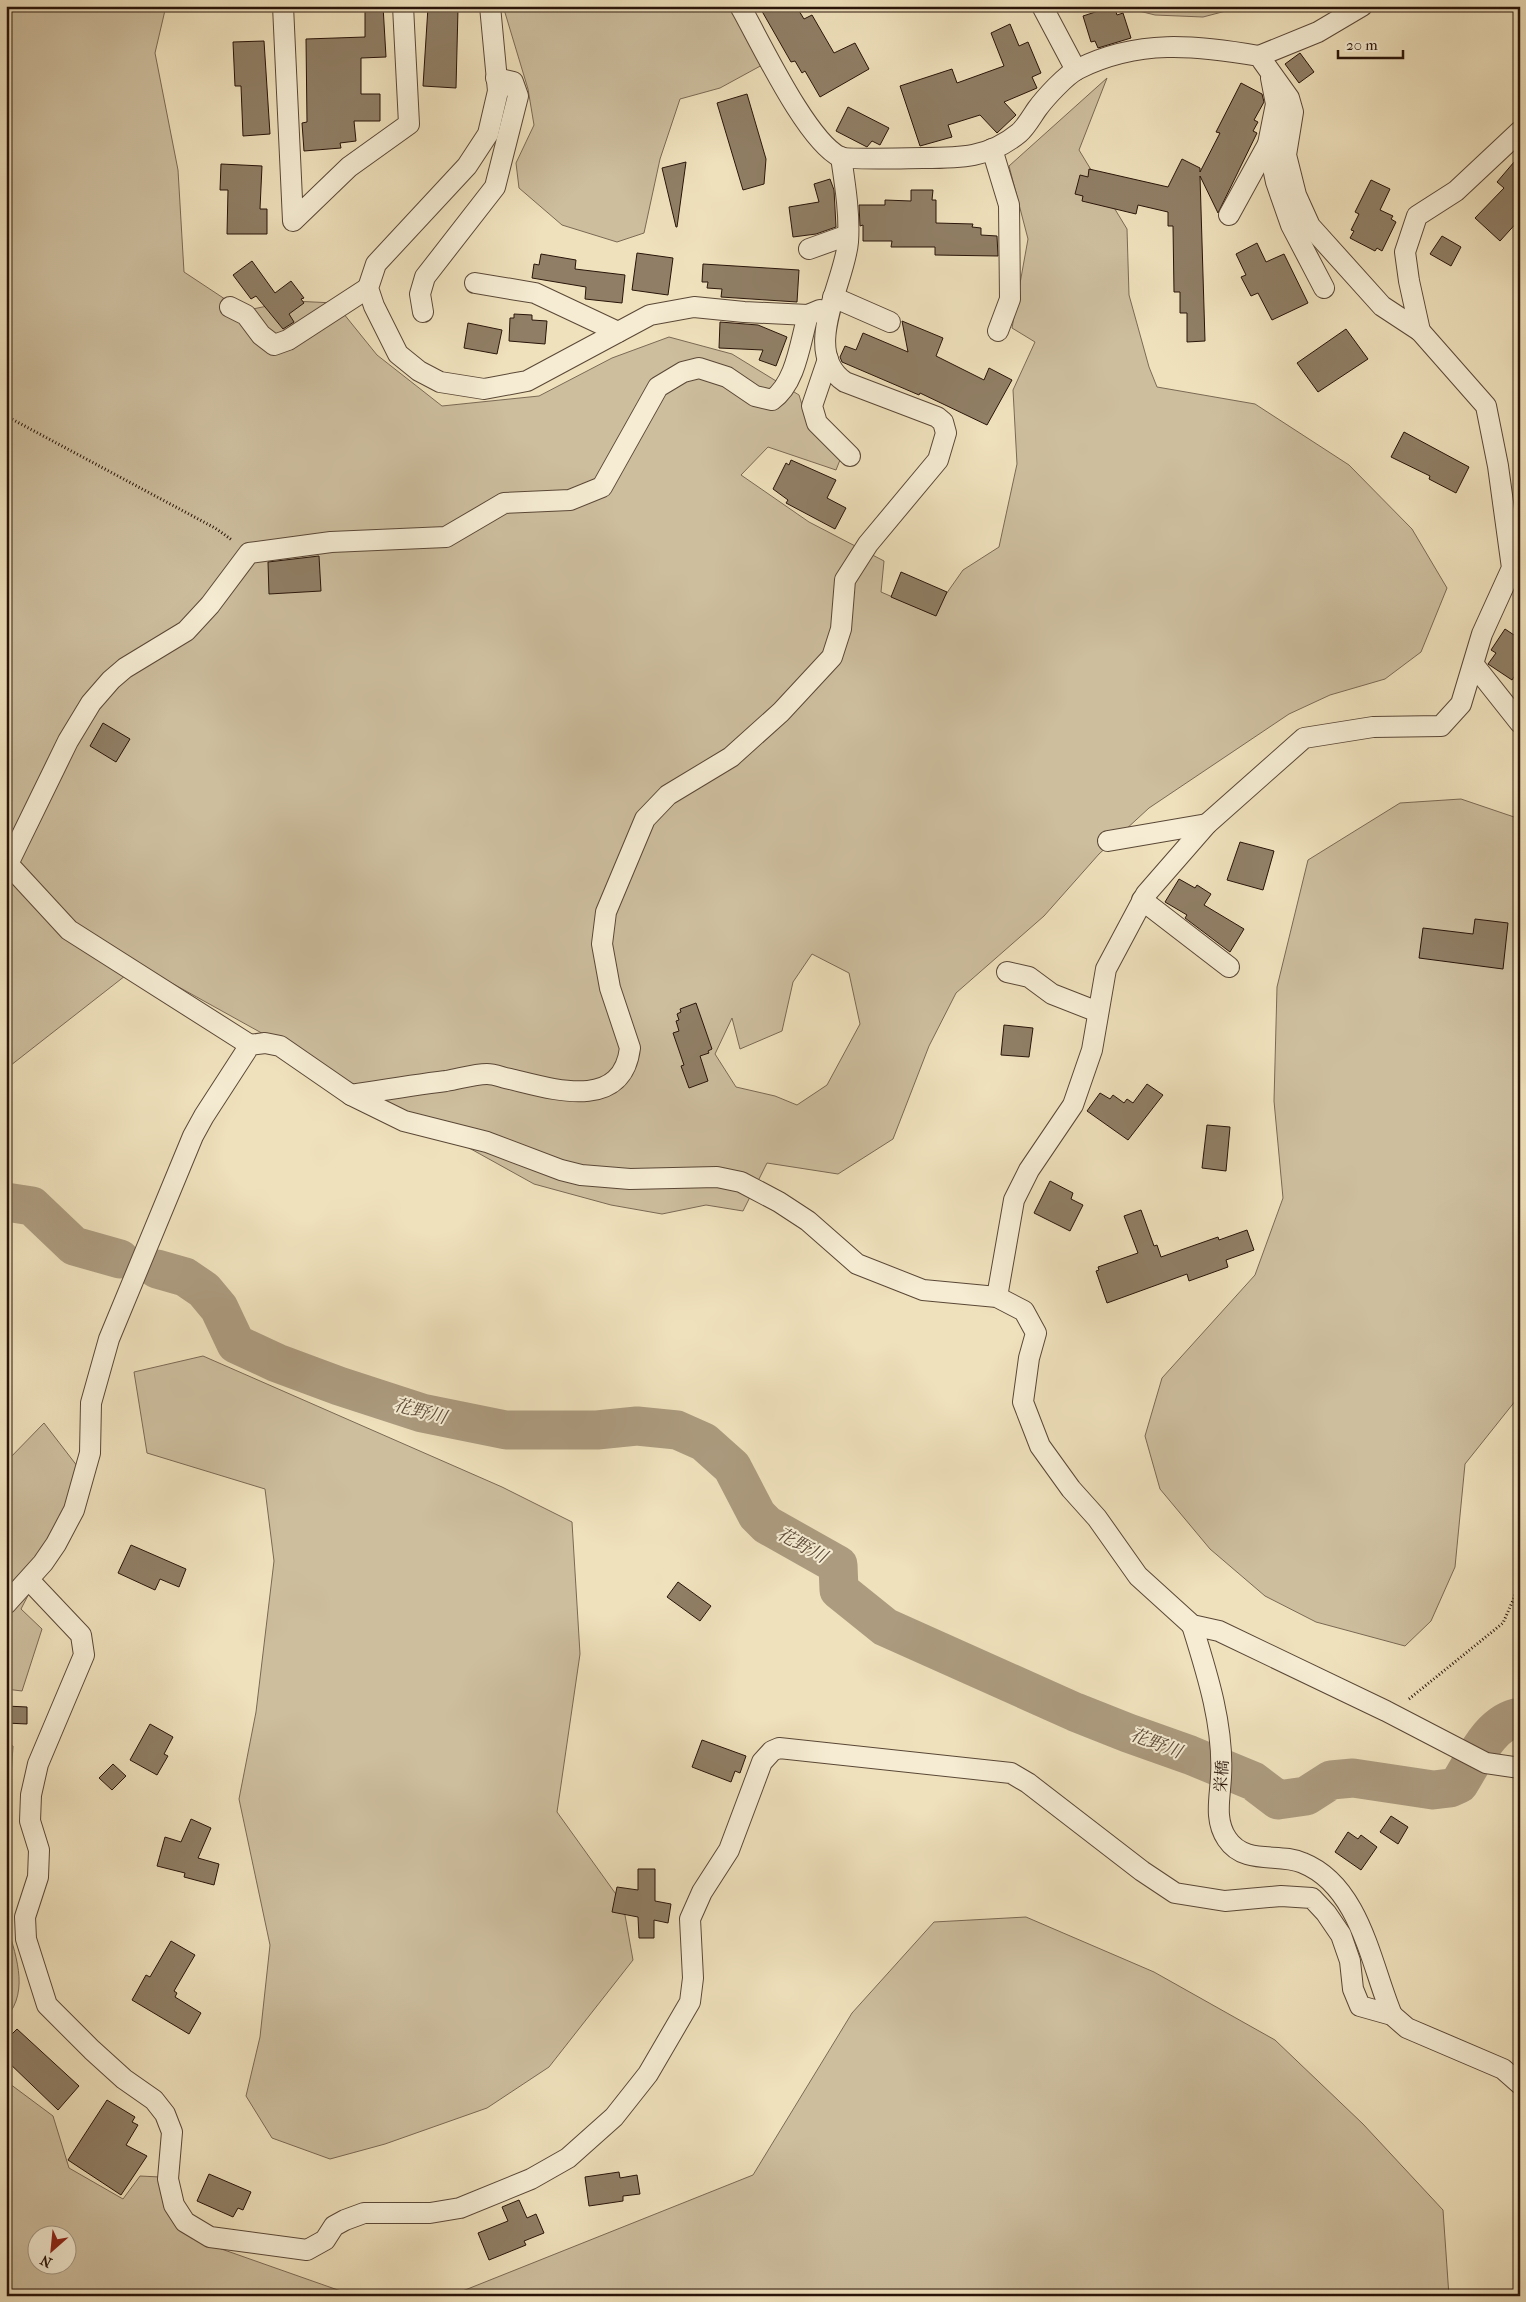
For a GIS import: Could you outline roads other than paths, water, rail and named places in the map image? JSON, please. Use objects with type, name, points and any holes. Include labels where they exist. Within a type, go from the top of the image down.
[{"type":"street","points":[[283,6],[293,221],[349,167],[409,124],[404,6]]},
{"type":"street","points":[[490,6],[498,91],[488,134],[467,166],[376,264],[368,288],[374,306],[398,354],[426,375],[440,382],[484,390],[527,381],[650,315],[694,307],[808,315],[831,302],[890,322]]},
{"type":"street","points":[[740,6],[800,114],[820,140],[841,157],[954,158],[982,155],[1020,133],[1041,104],[1076,70],[1119,52],[1169,46],[1229,51],[1264,62],[1289,98],[1293,112],[1286,154],[1296,196],[1310,226],[1382,306],[1420,331],[1486,406],[1498,466],[1512,568],[1482,634],[1461,704],[1441,726],[1373,727],[1304,738],[1207,824],[1142,900],[1106,969],[1092,1050],[1073,1105],[1030,1170],[1014,1200],[997,1297]]},
{"type":"street","points":[[1042,6],[1076,70]]},
{"type":"street","points":[[1264,62],[1362,6]]},
{"type":"street","points":[[1229,215],[1268,144],[1276,104],[1264,62]]},
{"type":"street","points":[[423,312],[420,294],[425,277],[495,187],[518,96],[513,82],[496,78]]},
{"type":"street","points":[[1420,331],[1405,252],[1416,216],[1456,191],[1520,130]]},
{"type":"street","points":[[1268,144],[1276,182],[1291,225],[1324,288]]},
{"type":"street","points":[[992,149],[1009,205],[1010,299],[998,331]]},
{"type":"street","points":[[351,1095],[488,1074],[555,1089],[599,1090],[610,1084],[620,1074],[629,1057],[630,1048],[610,988],[602,944],[606,912],[645,819],[668,795],[738,750],[781,712],[832,657],[841,629],[845,580],[868,544],[938,460],[946,433],[943,422],[937,417],[845,382],[834,375],[828,360],[825,347],[831,302],[842,276],[848,235],[841,157]]},
{"type":"street","points":[[809,249],[848,235]]},
{"type":"street","points":[[475,283],[535,293],[618,332]]},
{"type":"street","points":[[230,307],[246,315],[261,335],[274,345],[288,340],[368,288]]},
{"type":"street","points":[[808,315],[794,366],[783,392],[772,400],[755,396],[727,377],[700,368],[683,372],[658,387],[602,487],[570,500],[504,503],[446,537],[331,542],[249,552],[210,604],[186,631],[125,668],[90,703],[68,741],[8,866],[69,930],[250,1045],[265,1043],[280,1046],[351,1095],[404,1121],[487,1142],[567,1172],[630,1179],[722,1177],[741,1182],[779,1202],[808,1221],[856,1264],[924,1290],[997,1297],[1024,1311],[1036,1333],[1028,1358],[1023,1402],[1040,1446],[1071,1489],[1097,1518],[1138,1576],[1192,1625],[1219,1630],[1391,1714],[1486,1763],[1520,1768]]},
{"type":"street","points":[[828,360],[812,406],[817,423],[850,456]]},
{"type":"street","points":[[1474,665],[1520,723]]},
{"type":"street","points":[[1108,842],[1207,824]]},
{"type":"street","points":[[1142,900],[1230,966]]},
{"type":"street","points":[[1007,972],[1029,977],[1052,994],[1098,1012]]},
{"type":"street","points":[[6,1604],[29,1580],[56,1544],[74,1510],[90,1453],[90,1403],[109,1339],[193,1136],[250,1045]]},
{"type":"street","points":[[29,1580],[81,1635],[84,1656],[38,1764],[31,1795],[30,1822],[39,1850],[38,1877],[25,1916],[26,1939],[47,2005],[124,2079],[154,2100],[165,2114],[172,2132],[168,2179],[174,2205],[185,2222],[210,2237],[307,2250],[325,2240],[334,2226],[345,2220],[364,2214],[430,2213],[460,2208],[531,2179],[574,2152],[620,2110],[648,2074],[690,2002],[693,1978],[690,1919],[702,1892],[729,1850],[762,1762],[772,1751],[779,1748],[1010,1774],[1028,1782],[1142,1871],[1175,1893],[1225,1901],[1281,1896],[1312,1898],[1326,1913],[1341,1935],[1350,1961],[1353,1989],[1360,2006],[1392,2015],[1407,2028],[1503,2068],[1520,2084]]},
{"type":"street","name":"栄橋","points":[[1192,1625],[1202,1657],[1223,1751],[1220,1800],[1217,1812],[1226,1838],[1238,1851],[1266,1858],[1302,1862],[1320,1872],[1340,1891],[1366,1937],[1380,1985],[1392,2015]]},
{"type":"waterway","name":"花野川","points":[[6,1202],[32,1206],[74,1246],[120,1259]]},
{"type":"waterway","name":"花野川","points":[[157,1269],[185,1277],[204,1290],[219,1308],[236,1344],[277,1363],[339,1386],[422,1413],[506,1430],[597,1430],[637,1426],[677,1430],[704,1442],[732,1467],[757,1515],[767,1525],[838,1565],[839,1590],[885,1627],[1075,1712],[1253,1781],[1278,1800],[1306,1796],[1331,1780],[1353,1778],[1433,1790],[1450,1788],[1459,1784],[1491,1734],[1509,1720],[1520,1717]]}]
